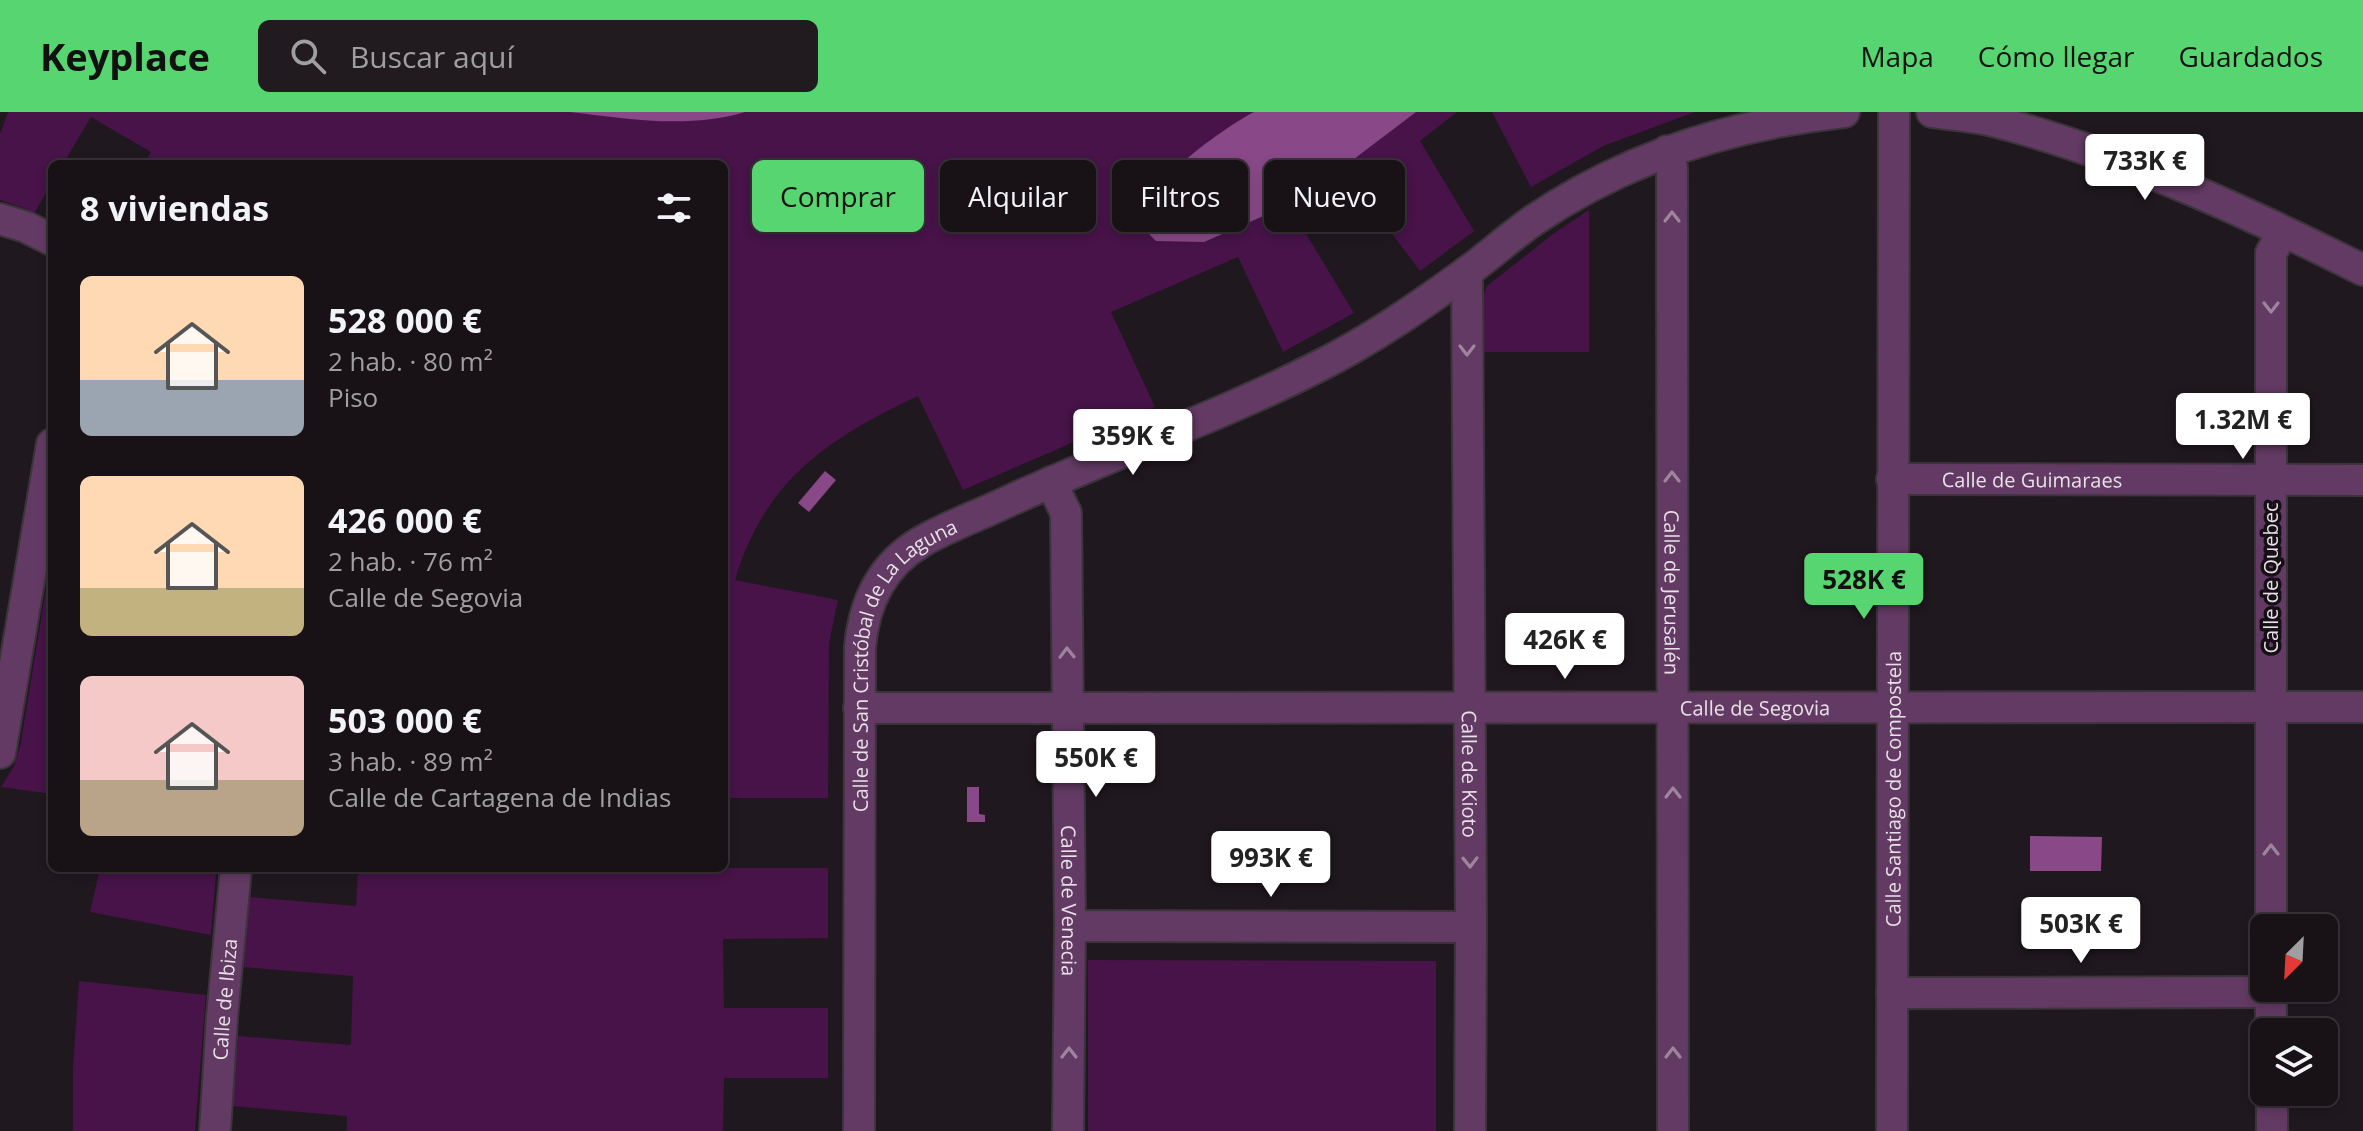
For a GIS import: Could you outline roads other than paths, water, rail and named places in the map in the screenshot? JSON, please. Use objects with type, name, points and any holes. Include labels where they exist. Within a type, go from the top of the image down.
[{"type":"street","name":"Calle de San Cristóbal de La Laguna","points":[[859,1131],[859,708],[863,618],[886,572],[921,542],[1051,482],[1318,367],[1374,335],[1467,272],[1547,212],[1599,181],[1667,151],[1765,123],[1844,112]]},
{"type":"street","name":"Calle Santiago de Compostela","points":[[1892,1131],[1894,112]]},
{"type":"street","points":[[1932,112],[1990,121],[2063,142],[2164,180],[2363,270]]},
{"type":"street","name":"Calle de Jerusalén","points":[[1667,151],[1672,168],[1673,1131]]},
{"type":"street","points":[[0,219],[48,238]]},
{"type":"street","name":"Calle de Quebec","points":[[2271,914],[2271,253],[2283,232]]},
{"type":"street","name":"Calle de Kioto","points":[[1467,272],[1470,1131]]},
{"type":"street","points":[[0,753],[48,468]]},
{"type":"street","name":"Calle de Guimaraes","points":[[1892,479],[2363,480]]},
{"type":"street","name":"Calle de Venecia","points":[[1051,482],[1066,513],[1070,926],[1068,1131]]},
{"type":"street","name":"Calle de Segovia","points":[[859,708],[2363,707]]},
{"type":"street","name":"Calle de Ibiza","points":[[215,1131],[236,872]]},
{"type":"street","points":[[1070,926],[1471,927]]},
{"type":"street","points":[[1892,993],[2250,990]]},
{"type":"street","points":[[2272,1106],[2272,1131]]}]
